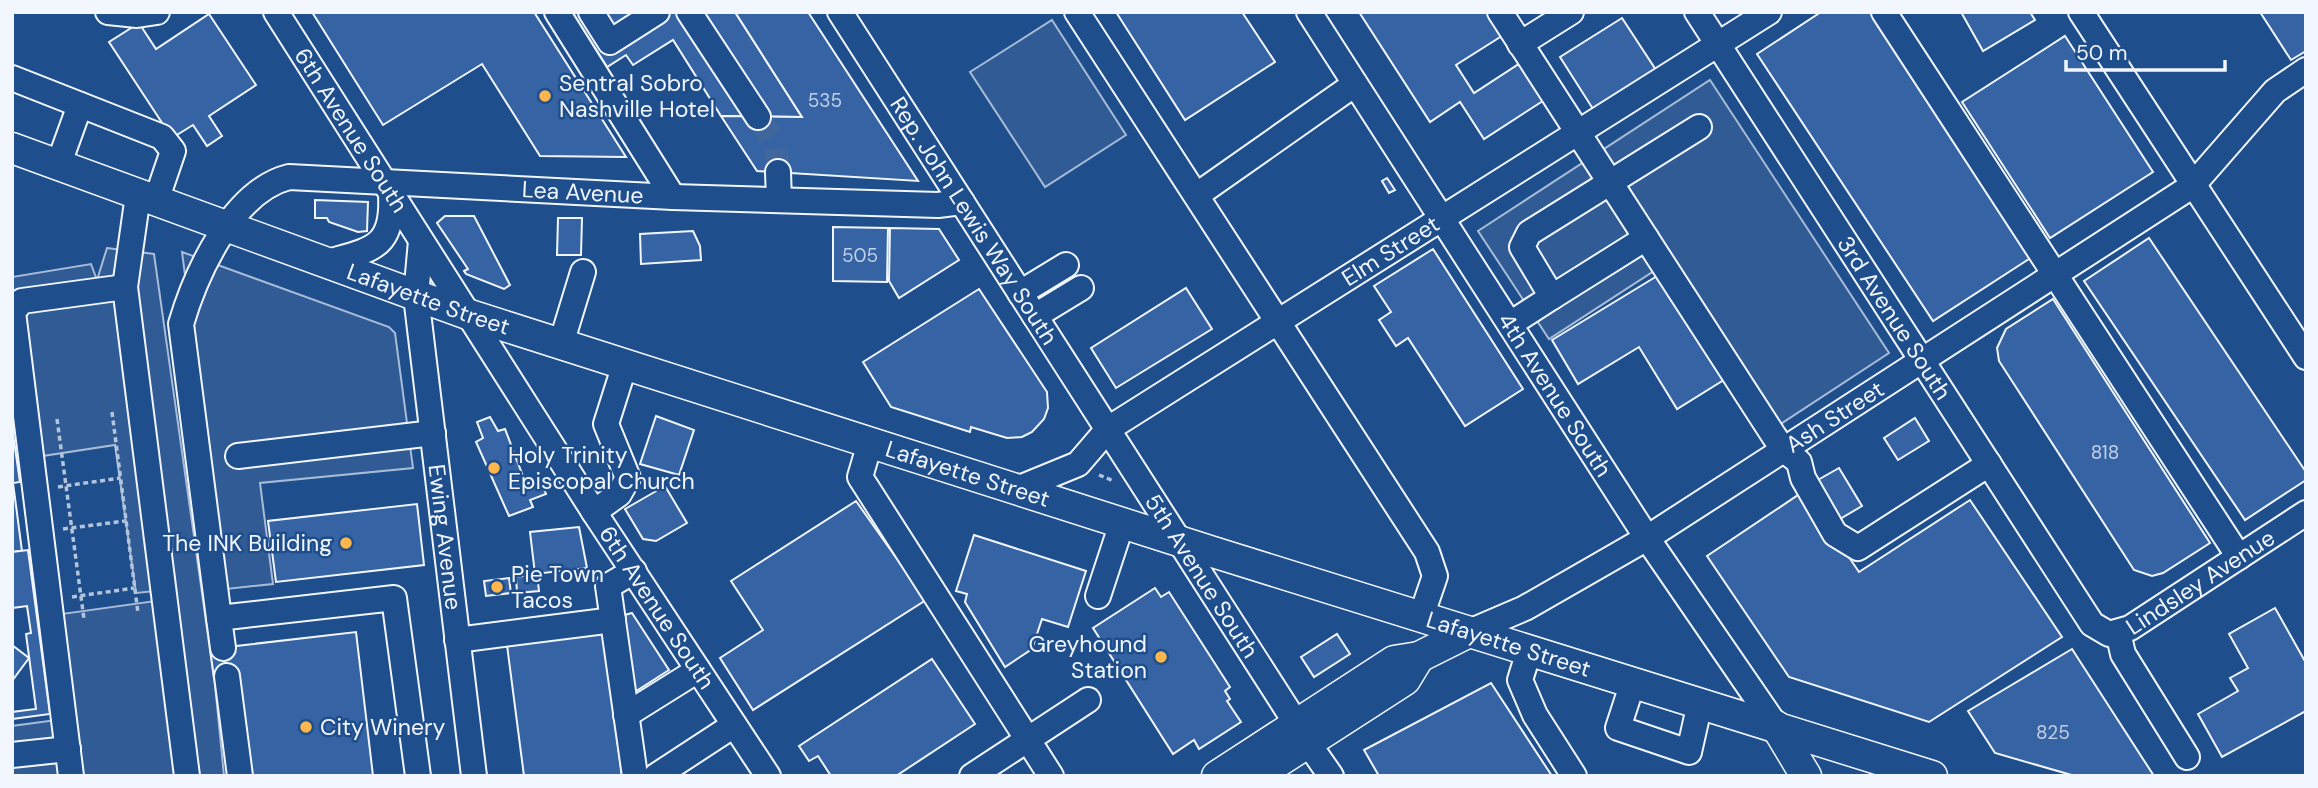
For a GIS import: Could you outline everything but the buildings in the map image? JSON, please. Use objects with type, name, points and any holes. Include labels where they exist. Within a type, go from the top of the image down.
[{"type":"main road","name":"Lafayette Street","points":[[12,148],[470,315],[1122,523],[1932,776]]},
{"type":"main road","points":[[1217,776],[1405,680],[1419,657],[1469,632]]},
{"type":"main road","name":"4th Avenue South","points":[[1776,726],[1806,776]]},
{"type":"main road","points":[[1256,776],[1302,733]]},
{"type":"street","points":[[108,12],[137,15],[157,12]]},
{"type":"street","name":"6th Avenue South","points":[[276,12],[594,512],[768,776]]},
{"type":"street","points":[[557,12],[673,197]]},
{"type":"street","points":[[591,12],[610,42],[657,12]]},
{"type":"street","points":[[689,12],[758,117]]},
{"type":"street","name":"Rep. John Lewis Way South","points":[[840,12],[1108,429]]},
{"type":"street","points":[[1077,12],[1280,322],[1433,563],[1435,576],[1421,617]]},
{"type":"street","name":"4th Avenue South","points":[[1309,12],[1647,538],[1776,726]]},
{"type":"street","points":[[1500,12],[1783,449],[1799,462],[1803,478],[1835,534],[1858,548],[1989,464]]},
{"type":"street","points":[[1520,44],[1571,12]]},
{"type":"street","name":"3rd Avenue South","points":[[1697,12],[2092,624]]},
{"type":"street","name":"Elm Street","points":[[1017,489],[1078,464],[1108,429],[1579,135],[1769,12]]},
{"type":"street","points":[[1884,12],[2239,557]]},
{"type":"street","points":[[2081,12],[2306,357]]},
{"type":"street","name":"Ash Street","points":[[1469,632],[1525,608],[1647,538],[2192,186],[2274,91],[2306,69]]},
{"type":"street","points":[[12,78],[162,137],[171,146],[172,156],[147,198],[125,287],[187,776]]},
{"type":"street","points":[[1197,195],[1356,84]]},
{"type":"street","points":[[58,166],[80,105]]},
{"type":"street","points":[[1552,297],[1522,247],[1523,239],[1609,181],[1699,127]]},
{"type":"street","points":[[778,172],[779,200]]},
{"type":"street","name":"Lea Avenue","points":[[223,648],[181,324],[190,295],[225,227],[273,181],[289,177],[388,189],[938,205],[962,202]]},
{"type":"street","points":[[324,263],[380,244],[390,227],[388,189]]},
{"type":"street","points":[[1510,324],[1646,239]]},
{"type":"street","name":"Ewing Avenue","points":[[421,241],[416,296],[474,776]]},
{"type":"street","points":[[1020,293],[1066,265]]},
{"type":"street","points":[[561,344],[583,272]]},
{"type":"street","points":[[71,776],[14,320],[16,304],[22,301],[125,287]]},
{"type":"street","points":[[1035,316],[1081,288]]},
{"type":"street","points":[[594,512],[620,494],[628,478],[606,424],[625,364]]},
{"type":"street","name":"5th Avenue South","points":[[1108,429],[1331,776]]},
{"type":"street","points":[[238,456],[433,433]]},
{"type":"street","points":[[870,443],[860,477],[1051,776]]},
{"type":"street","name":"Lindsley Avenue","points":[[2092,624],[2109,634],[2130,628],[2306,513]]},
{"type":"street","points":[[1098,596],[1122,523]]},
{"type":"street","points":[[634,571],[608,586],[635,776]]},
{"type":"street","points":[[219,618],[394,598],[418,776]]},
{"type":"street","points":[[457,640],[613,620]]},
{"type":"street","points":[[2118,632],[2123,654],[2187,757]]},
{"type":"street","points":[[1529,650],[1520,680],[1535,715],[1574,776]]},
{"type":"street","points":[[626,715],[698,670]]},
{"type":"street","points":[[227,676],[240,776]]},
{"type":"street","points":[[1633,682],[1618,728],[1689,752],[1700,703]]},
{"type":"street","points":[[972,776],[1088,700]]},
{"type":"street","points":[[656,776],[734,725]]},
{"type":"street","points":[[12,755],[68,748]]},
{"type":"path","points":[[112,412],[138,613]]},
{"type":"path","points":[[57,419],[84,620]]},
{"type":"path","points":[[1090,472],[1122,484]]},
{"type":"path","points":[[35,490],[149,474]]},
{"type":"path","points":[[41,533],[154,517]]},
{"type":"path","points":[[49,600],[162,584]]},
{"type":"shaded area","points":[[1052,20],[1126,135],[1045,187],[970,72]]},
{"type":"shaded area","points":[[1710,80],[1889,353],[1776,427],[1668,262],[1549,339],[1478,231]]},
{"type":"shaded area","points":[[107,248],[154,254],[215,685],[224,776],[12,776],[12,726],[57,720],[40,617],[156,601],[155,591],[136,593],[115,445],[36,457],[12,309],[12,277],[91,264],[97,280]]},
{"type":"shaded area","points":[[182,252],[389,327],[395,333],[413,468],[260,483],[273,584],[226,589]]},
{"type":"tunnel","points":[[758,117],[775,144],[778,172]]},
{"type":"place","name":"Sentral Sobro Nashville Hotel","points":[[545,96]]},
{"type":"place","name":"Holy Trinity Episcopal Church","points":[[494,468]]},
{"type":"place","name":"The INK Building","points":[[346,543]]},
{"type":"place","name":"Pie Town Tacos","points":[[497,587]]},
{"type":"place","name":"Greyhound Station","points":[[1161,657]]},
{"type":"place","name":"City Winery","points":[[306,727]]}]
